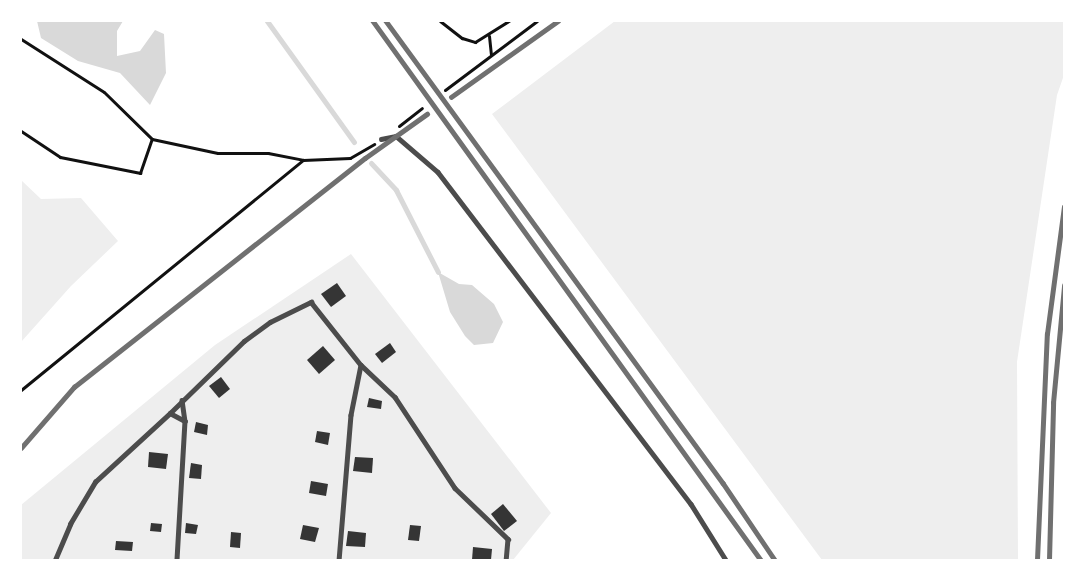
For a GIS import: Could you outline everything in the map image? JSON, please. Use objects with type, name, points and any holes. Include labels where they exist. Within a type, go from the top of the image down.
[{"type":"lane","points":[[381,139],[396,136],[438,171],[691,504],[726,560]]},
{"type":"lane","points":[[55,560],[70,524],[94,482],[244,341],[270,322],[311,302],[361,365],[395,397],[454,488],[508,539],[506,560]]},
{"type":"lane","points":[[339,560],[351,415],[361,365]]},
{"type":"lane","points":[[177,560],[185,421],[182,399]]},
{"type":"lane","points":[[170,413],[185,421]]},
{"type":"path","points":[[440,21],[462,38],[475,42],[489,36],[509,21]]},
{"type":"path","points":[[445,90],[537,21]]},
{"type":"path","points":[[489,36],[491,54]]},
{"type":"path","points":[[21,39],[104,92],[152,139],[219,153],[268,153],[303,160],[350,158],[381,139],[422,108]]},
{"type":"path","points":[[21,138],[23,132],[60,157],[140,173],[152,139]]},
{"type":"path","points":[[21,390],[303,160]]},
{"type":"shaded area","points":[[37,21],[123,21],[117,31],[117,56],[140,51],[155,30],[164,34],[166,73],[150,105],[120,73],[78,61],[41,38]]},
{"type":"shaded area","points":[[615,21],[1064,21],[1064,75],[1057,95],[1017,362],[1018,560],[822,560],[492,114]]},
{"type":"shaded area","points":[[21,180],[41,199],[81,198],[118,241],[71,286],[21,342]]},
{"type":"shaded area","points":[[351,254],[551,513],[513,560],[21,560],[21,505],[215,345]]},
{"type":"shaded area","points":[[438,272],[459,284],[472,285],[494,304],[503,322],[493,343],[474,345],[465,336],[450,312]]},
{"type":"building","points":[[337,283],[346,296],[331,307],[321,294]]},
{"type":"building","points":[[390,343],[396,352],[382,363],[375,354]]},
{"type":"building","points":[[323,346],[335,360],[319,374],[307,360]]},
{"type":"building","points":[[221,377],[230,389],[219,398],[209,386]]},
{"type":"building","points":[[369,398],[382,401],[381,409],[367,407]]},
{"type":"building","points":[[196,422],[208,425],[207,435],[194,432]]},
{"type":"building","points":[[317,431],[330,433],[328,445],[315,442]]},
{"type":"building","points":[[149,452],[168,454],[166,469],[148,467]]},
{"type":"building","points":[[355,457],[373,458],[372,473],[353,471]]},
{"type":"building","points":[[191,463],[202,465],[201,479],[189,478]]},
{"type":"building","points":[[311,481],[328,484],[326,496],[309,493]]},
{"type":"building","points":[[503,504],[517,521],[504,531],[491,514]]},
{"type":"building","points":[[151,523],[162,524],[161,532],[150,531]]},
{"type":"building","points":[[186,523],[198,525],[196,534],[185,533]]},
{"type":"building","points":[[303,525],[319,528],[315,542],[300,539]]},
{"type":"building","points":[[410,525],[421,526],[419,541],[408,540]]},
{"type":"building","points":[[348,531],[366,533],[365,547],[346,546]]},
{"type":"building","points":[[231,532],[241,533],[240,548],[230,547]]},
{"type":"building","points":[[116,541],[133,542],[132,551],[115,550]]},
{"type":"building","points":[[473,547],[492,549],[491,560],[472,560]]},
{"type":"waterway","points":[[267,21],[354,142]]},
{"type":"waterway","points":[[371,163],[396,190],[438,272]]},
{"type":"railway","points":[[373,21],[761,560]]},
{"type":"railway","points":[[386,21],[723,483],[775,560]]},
{"type":"railway","points":[[451,97],[558,21]]},
{"type":"railway","points":[[21,448],[74,387],[365,158],[427,114]]},
{"type":"railway","points":[[1037,560],[1047,334],[1064,207]]},
{"type":"railway","points":[[1049,560],[1053,403],[1064,286]]}]
